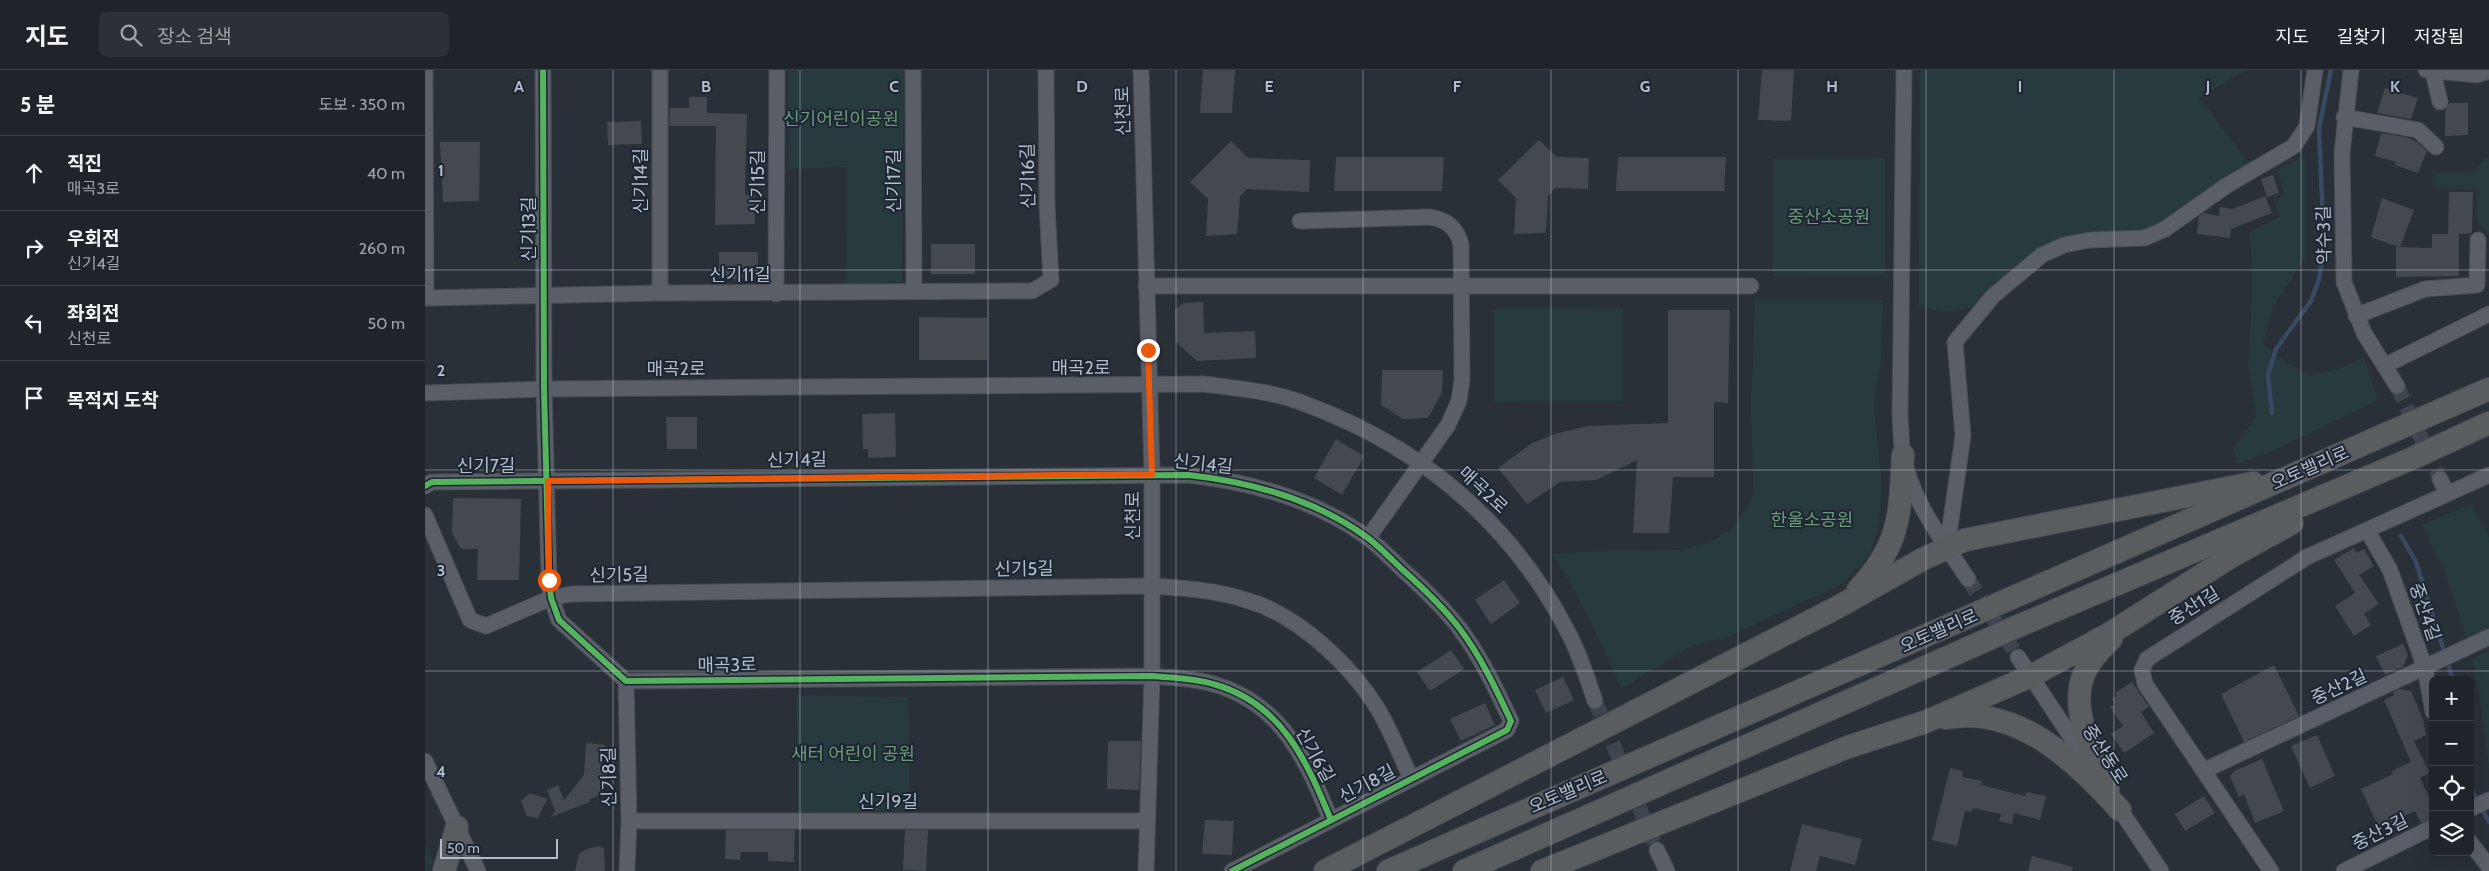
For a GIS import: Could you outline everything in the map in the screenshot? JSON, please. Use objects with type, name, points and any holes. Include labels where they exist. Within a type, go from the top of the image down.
[{"type":"highway","name":"오토밸리로","points":[[1388,871],[2489,389]]},
{"type":"highway","name":"오토밸리로","points":[[1464,871],[2016,627],[2413,458],[2489,423]]},
{"type":"highway","points":[[1838,607],[1855,593],[1881,562],[1892,538],[1900,513],[1903,455]]},
{"type":"highway","points":[[1542,871],[1848,747],[1925,722],[2031,676],[2123,625],[2233,556],[2413,458]]},
{"type":"highway","points":[[1325,871],[1838,607],[1923,559],[1965,540],[2296,475]]},
{"type":"highway","points":[[2116,804],[2085,734],[2079,689],[2084,674],[2093,658],[2123,625]]},
{"type":"highway","points":[[1925,722],[1971,715],[2003,722],[2031,734],[2065,755],[2116,804]]},
{"type":"highway","points":[[444,871],[457,827]]},
{"type":"street","points":[[425,70],[425,298]]},
{"type":"street","name":"신기13길","points":[[543,70],[544,389]]},
{"type":"street","name":"신기14길","points":[[660,70],[660,293]]},
{"type":"street","name":"신기15길","points":[[776,294],[777,70]]},
{"type":"street","name":"신기17길","points":[[913,70],[914,291]]},
{"type":"street","name":"신기16길","points":[[1046,70],[1047,204],[1051,280]]},
{"type":"street","name":"신천로","points":[[1141,70],[1152,474],[1151,676],[1146,871]]},
{"type":"street","points":[[1904,70],[1900,416],[1903,455],[1911,484],[1947,548],[1968,579]]},
{"type":"street","points":[[1947,548],[1963,436],[1955,342],[1993,296],[2042,255],[2064,245],[2090,240],[2145,238],[2165,229],[2226,186],[2294,146],[2307,126],[2315,70]]},
{"type":"street","name":"약수3길","points":[[2351,70],[2344,117],[2342,153],[2344,282],[2364,333],[2386,365],[2397,386]]},
{"type":"street","points":[[2440,102],[2430,71],[2477,75],[2489,71]]},
{"type":"street","points":[[2344,117],[2418,130],[2436,147]]},
{"type":"street","points":[[1300,221],[1430,217],[1441,219],[1451,224],[1461,244],[1462,379],[1459,401],[1447,425],[1368,538]]},
{"type":"street","points":[[2356,316],[2425,289],[2477,284],[2478,240]]},
{"type":"street","name":"신기11길","points":[[425,298],[545,294],[1032,291],[1051,280]]},
{"type":"street","points":[[1146,286],[1751,286]]},
{"type":"street","points":[[2386,365],[2489,314]]},
{"type":"street","name":"매곡2로","points":[[425,394],[544,389],[1149,386],[1203,384],[1249,390],[1299,401],[1351,423],[1420,462],[1464,495],[1500,532],[1529,566],[1569,635],[1595,701]]},
{"type":"street","points":[[544,389],[551,598],[559,620],[626,681]]},
{"type":"street","name":"신기4길","points":[[548,481],[1152,474],[1187,475],[1229,480],[1272,491],[1317,508],[1368,538],[1423,588],[1459,628],[1488,672],[1511,721]]},
{"type":"street","name":"중산1길","points":[[2271,871],[2205,770],[2145,684],[2142,670],[2147,659],[2307,557],[2489,475]]},
{"type":"street","points":[[2440,479],[2447,493]]},
{"type":"street","name":"신기7길","points":[[425,486],[432,482],[548,481]]},
{"type":"street","points":[[425,515],[470,620],[486,626],[551,598]]},
{"type":"street","name":"중산4길","points":[[2372,527],[2431,664],[2432,676]]},
{"type":"street","name":"신기5길","points":[[551,598],[581,594],[1152,586],[1203,590],[1248,600],[1286,618],[1307,632],[1334,656],[1358,683],[1378,711],[1411,778]]},
{"type":"street","name":"중산2길","points":[[2205,770],[2489,637]]},
{"type":"street","name":"중산동로","points":[[2019,657],[2161,871]]},
{"type":"street","name":"매곡3로","points":[[626,681],[1151,676]]},
{"type":"street","name":"신기6길","points":[[1151,676],[1213,684],[1236,693],[1259,707],[1281,726],[1297,745],[1310,770],[1331,820]]},
{"type":"street","name":"신기8길","points":[[626,681],[629,821],[627,871]]},
{"type":"street","name":"신기8길","points":[[1233,871],[1507,730],[1511,721]]},
{"type":"street","points":[[425,761],[479,871]]},
{"type":"street","points":[[2474,807],[2489,800]]},
{"type":"street","name":"신기9길","points":[[629,821],[1147,821]]},
{"type":"street","name":"중산3길","points":[[2344,871],[2429,829]]},
{"type":"street","points":[[2474,847],[2489,867]]},
{"type":"street","points":[[1657,850],[1667,871]]},
{"type":"green space","name":"신기어린이공원","points":[[788,70],[904,70],[902,282],[846,285],[847,167],[789,169]]},
{"type":"green space","points":[[1920,70],[2246,70],[2199,98],[2250,164],[2162,222],[2142,231],[2088,234],[1976,307],[1947,312],[1919,306]]},
{"type":"green space","points":[[2489,155],[2489,234],[2477,224],[2476,190],[2438,188],[2432,183],[2435,173],[2474,172]]},
{"type":"green space","points":[[2305,156],[2305,258],[2273,306],[2263,344],[2287,363],[2309,375],[2340,368],[2364,358],[2378,400],[2273,451],[2237,464],[2233,448],[2256,416],[2248,362],[2252,302],[2252,259],[2249,232],[2279,217],[2274,200],[2284,195],[2278,170]]},
{"type":"green space","name":"중산소공원","points":[[1885,158],[1885,275],[1773,276],[1773,159]]},
{"type":"green space","name":"한울소공원","points":[[1755,300],[1883,300],[1881,358],[1874,407],[1882,488],[1879,523],[1870,555],[1840,585],[1725,638],[1694,645],[1621,689],[1590,620],[1552,554],[1624,549],[1683,550],[1713,541],[1732,528],[1744,513],[1753,494],[1751,401]]},
{"type":"green space","points":[[1623,308],[1623,401],[1494,402],[1494,309]]},
{"type":"green space","points":[[2471,504],[2489,537],[2489,629],[2467,639],[2441,563],[2421,525]]},
{"type":"green space","points":[[2489,651],[2489,769],[2478,686],[2472,659]]},
{"type":"green space","name":"새터 어린이 공원","points":[[796,695],[908,697],[910,811],[798,813]]},
{"type":"green space","points":[[425,845],[433,861],[427,871],[425,871]]},
{"type":"building","points":[[1203,70],[1235,70],[1232,113],[1200,113]]},
{"type":"building","points":[[1762,70],[1794,70],[1791,121],[1758,120]]},
{"type":"building","points":[[2385,88],[2418,98],[2411,119],[2377,113]]},
{"type":"building","points":[[689,97],[707,97],[707,113],[747,114],[745,195],[755,195],[755,224],[715,225],[716,126],[669,126],[670,108],[689,108]]},
{"type":"building","points":[[2449,103],[2468,103],[2468,135],[2445,136],[2445,110]]},
{"type":"building","points":[[641,121],[642,144],[608,145],[607,122]]},
{"type":"building","points":[[2381,133],[2406,137],[2417,142],[2427,151],[2418,173],[2395,165],[2396,162],[2375,156]]},
{"type":"building","points":[[1539,140],[1557,157],[1589,158],[1588,189],[1555,188],[1548,196],[1546,233],[1514,234],[1516,198],[1498,180]]},
{"type":"building","points":[[1231,141],[1248,158],[1310,160],[1309,192],[1247,189],[1240,197],[1237,234],[1206,236],[1208,199],[1190,182]]},
{"type":"building","points":[[440,142],[480,142],[479,201],[443,202]]},
{"type":"building","points":[[1336,157],[1444,157],[1442,191],[1334,191]]},
{"type":"building","points":[[1618,157],[1726,157],[1724,191],[1616,191]]},
{"type":"building","points":[[2273,175],[2279,193],[2267,197],[2261,179]]},
{"type":"building","points":[[2449,192],[2473,192],[2472,233],[2459,234],[2459,276],[2396,277],[2396,247],[2399,247],[2371,237],[2382,198],[2414,210],[2400,247],[2432,248],[2432,234],[2448,234]]},
{"type":"building","points":[[2265,196],[2272,213],[2231,229],[2230,238],[2197,234],[2199,216],[2203,213],[2219,216],[2220,207],[2233,209]]},
{"type":"building","points":[[931,244],[975,244],[975,274],[931,274]]},
{"type":"building","points":[[719,252],[758,252],[758,278],[719,279]]},
{"type":"building","points":[[1203,302],[1204,333],[1255,331],[1256,358],[1197,361],[1176,342],[1175,310],[1183,303]]},
{"type":"building","points":[[1668,310],[1730,310],[1728,403],[1714,402],[1714,477],[1673,477],[1669,533],[1633,533],[1637,460],[1596,480],[1560,482],[1527,504],[1498,468],[1532,443],[1558,433],[1587,426],[1668,423]]},
{"type":"building","points":[[919,317],[987,318],[987,360],[919,360]]},
{"type":"building","points":[[1382,370],[1443,370],[1442,392],[1428,418],[1403,419],[1381,405]]},
{"type":"building","points":[[895,413],[896,457],[868,458],[868,449],[863,449],[862,414]]},
{"type":"building","points":[[666,417],[697,417],[697,449],[667,449]]},
{"type":"building","points":[[1336,439],[1364,456],[1342,495],[1314,478]]},
{"type":"building","points":[[453,498],[521,499],[519,580],[477,580],[478,549],[461,549],[452,533]]},
{"type":"building","points":[[2354,548],[2357,553],[2364,549],[2374,566],[2359,575],[2379,604],[2364,614],[2371,625],[2354,636],[2335,606],[2355,593],[2334,560]]},
{"type":"building","points":[[1504,580],[1520,603],[1491,624],[1475,600]]},
{"type":"building","points":[[2403,644],[2408,655],[2403,667],[2385,675],[2376,656]]},
{"type":"building","points":[[1451,650],[1464,669],[1430,691],[1417,672]]},
{"type":"building","points":[[2274,665],[2299,716],[2244,742],[2221,694]]},
{"type":"building","points":[[1563,677],[1574,700],[1546,713],[1535,690]]},
{"type":"building","points":[[2132,682],[2149,707],[2141,712],[2154,733],[2124,753],[2111,734],[2123,726],[2110,707],[2115,704],[2112,699],[2117,696],[2115,693]]},
{"type":"building","points":[[2399,689],[2411,691],[2423,719],[2426,735],[2414,741],[2429,771],[2429,774],[2420,778],[2429,797],[2429,820],[2421,823],[2415,811],[2379,828],[2361,789],[2393,774],[2392,771],[2411,762],[2384,700],[2394,695],[2393,692]]},
{"type":"building","points":[[1485,703],[1495,725],[1461,741],[1450,719]]},
{"type":"building","points":[[2317,735],[2335,776],[2310,788],[2291,746]]},
{"type":"building","points":[[1108,741],[1141,741],[1139,790],[1107,789]]},
{"type":"building","points":[[586,743],[605,745],[607,752],[600,767],[608,772],[603,781],[604,793],[590,799],[590,802],[551,817],[555,811],[547,790],[558,785],[564,800],[584,775]]},
{"type":"building","points":[[2262,759],[2284,811],[2255,823],[2244,794],[2239,797],[2230,776],[2234,771]]},
{"type":"building","points":[[1950,768],[1963,771],[1962,777],[1982,781],[1981,785],[2025,796],[2026,792],[2046,796],[2040,820],[2014,813],[2012,824],[1999,821],[2001,814],[1973,808],[1972,812],[1965,811],[1957,846],[1932,840]]},
{"type":"building","points":[[530,793],[547,799],[538,818],[527,816],[521,801]]},
{"type":"building","points":[[2204,796],[2215,813],[2185,831],[2175,814]]},
{"type":"building","points":[[1205,820],[1234,821],[1232,855],[1202,854]]},
{"type":"building","points":[[1802,824],[1862,839],[1855,865],[1820,856],[1816,871],[1790,871]]},
{"type":"building","points":[[726,830],[795,830],[794,862],[768,861],[768,852],[741,852],[740,860],[725,859]]},
{"type":"building","points":[[905,830],[928,830],[926,871],[903,870]]},
{"type":"building","points":[[598,846],[604,848],[605,871],[575,871],[579,854],[587,849]]},
{"type":"building","points":[[2032,856],[2073,867],[2072,871],[2028,871]]},
{"type":"waterway","points":[[2272,413],[2268,375],[2276,349],[2311,301],[2319,279],[2324,248],[2319,128],[2331,70]]},
{"type":"waterway","points":[[2401,536],[2416,562],[2452,676]]},
{"type":"waterway","points":[[2474,794],[2489,822]]},
{"type":"tunnel","points":[[2397,386],[2440,479]]},
{"type":"tunnel","points":[[1968,579],[2018,657]]},
{"type":"tunnel","points":[[1595,701],[1657,850]]},
{"type":"cycle path","points":[[543,70],[544,389],[549,580],[551,598],[559,620],[626,681],[1152,676],[1190,679],[1213,684],[1237,693],[1257,705],[1289,737],[1312,776],[1331,820]]},
{"type":"cycle path","points":[[425,486],[432,482],[1188,475],[1235,482],[1282,494],[1326,513],[1348,524],[1373,542],[1447,614],[1475,651],[1511,721],[1507,730],[1232,871]]},
{"type":"route","points":[[549,580],[548,481],[1152,474],[1148,350]]}]
